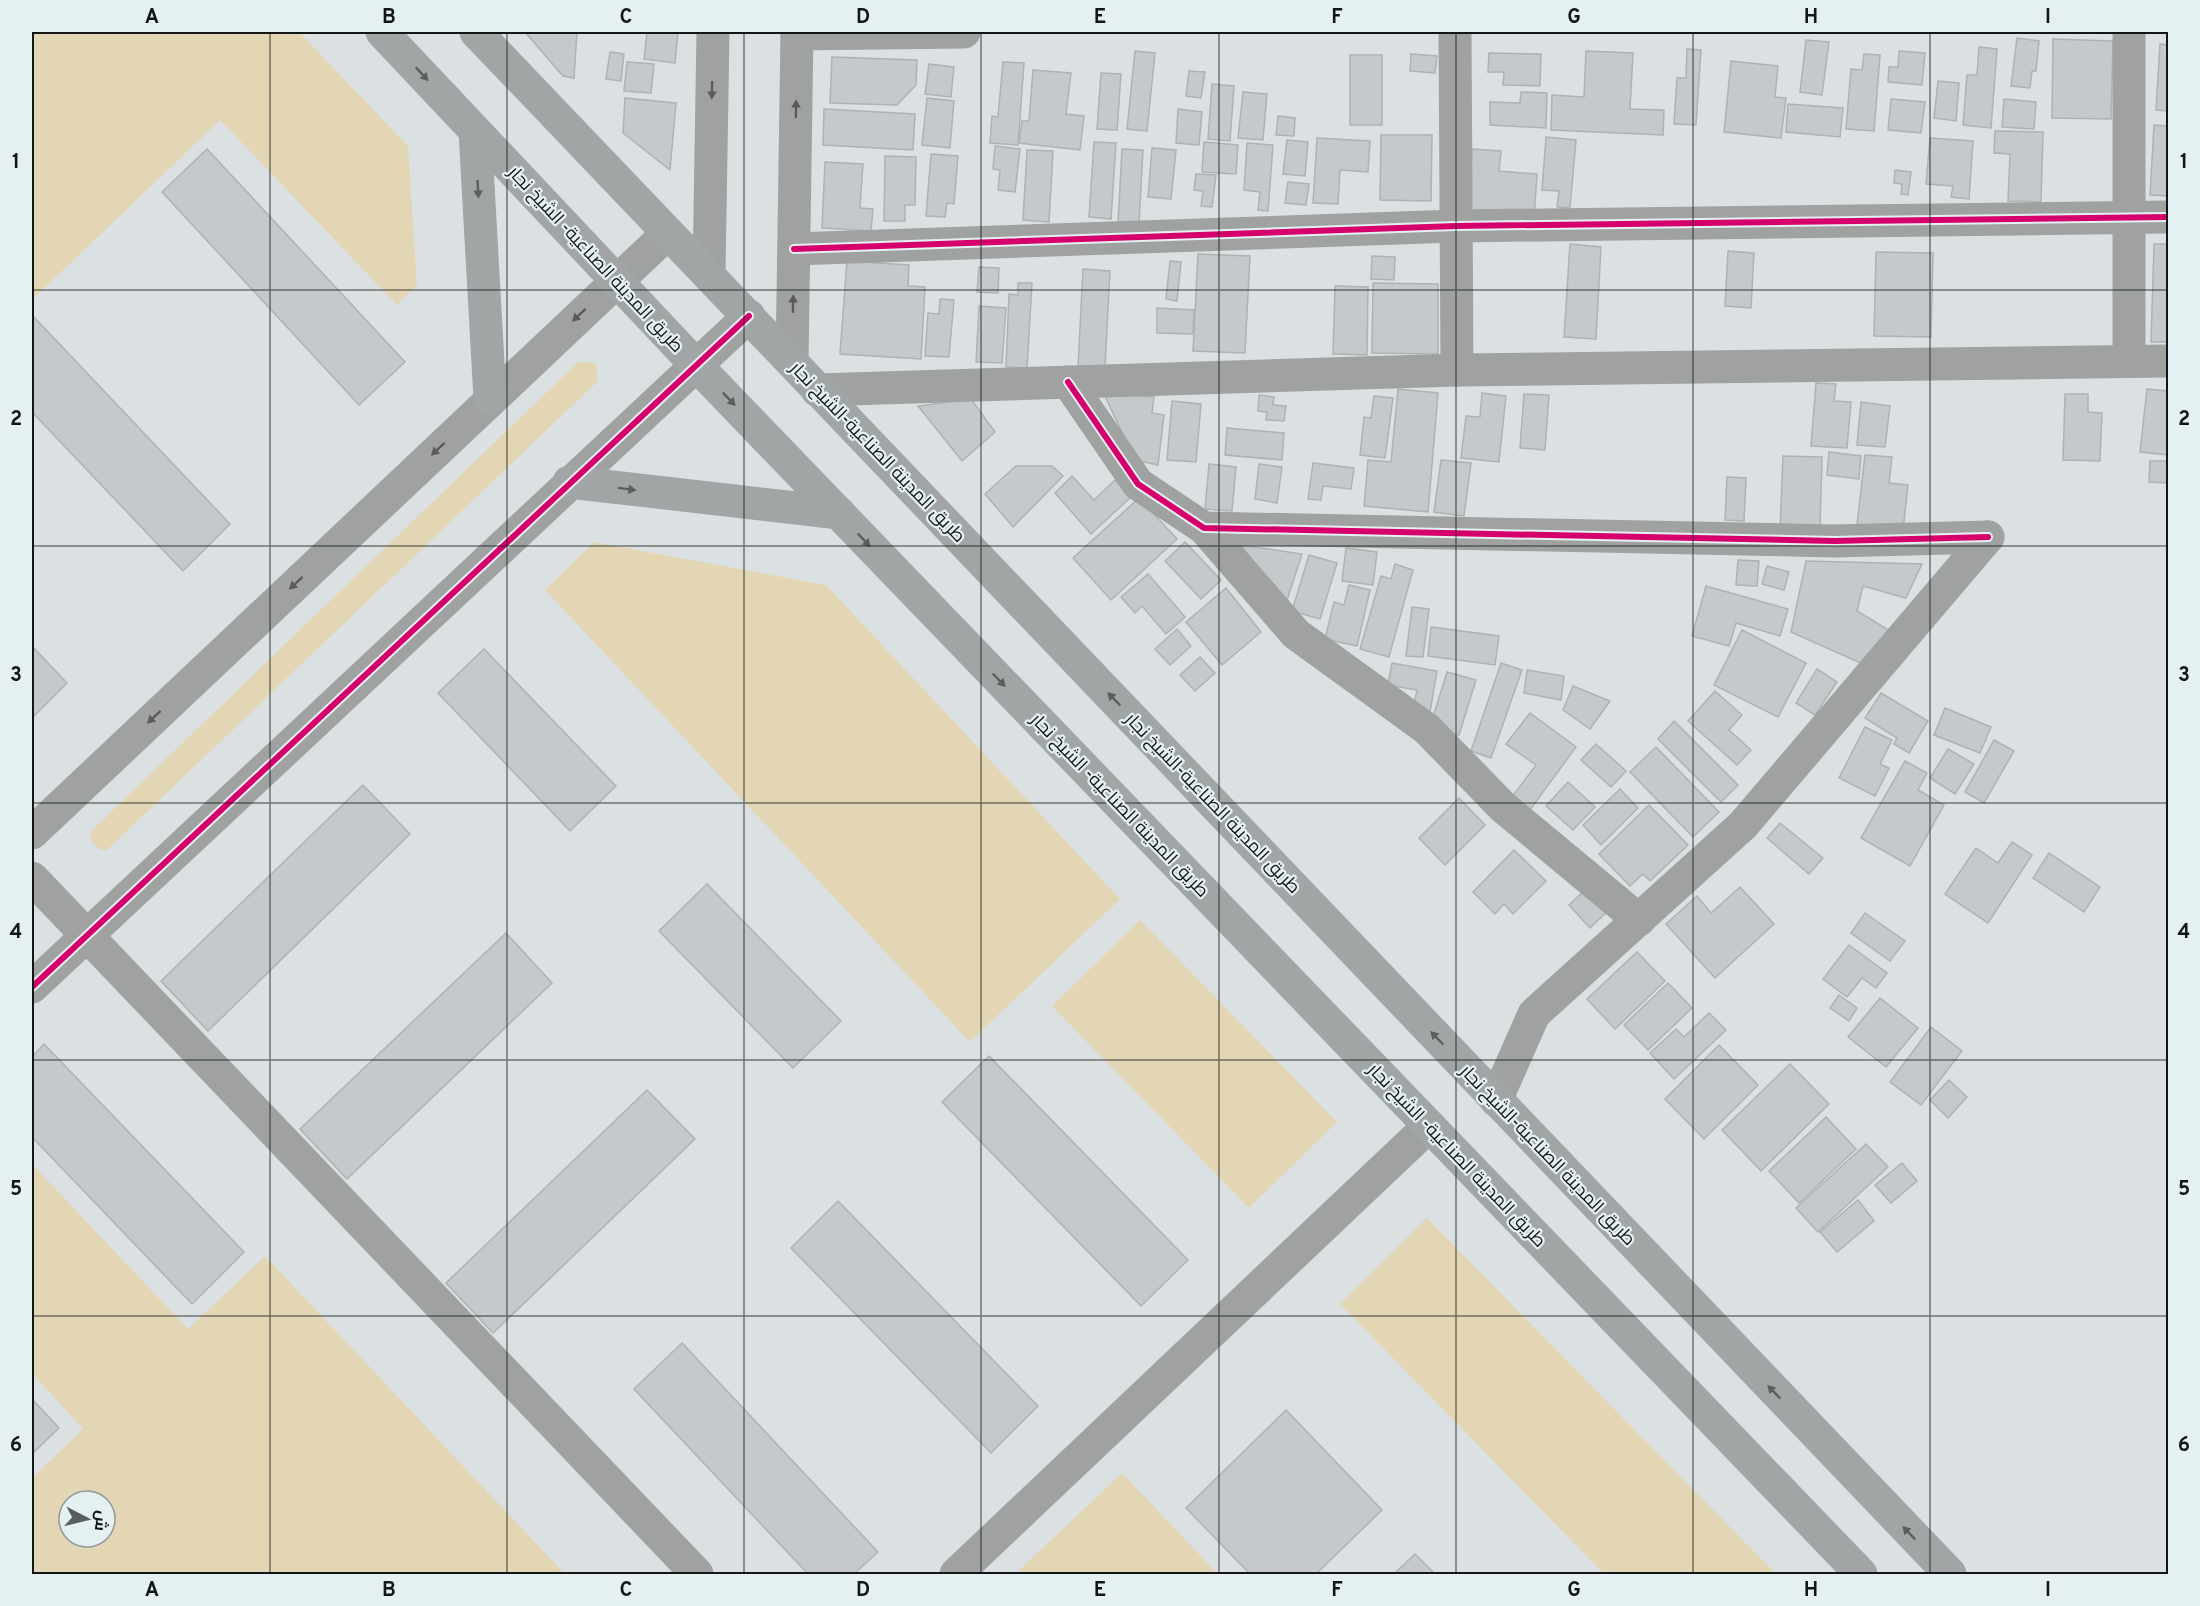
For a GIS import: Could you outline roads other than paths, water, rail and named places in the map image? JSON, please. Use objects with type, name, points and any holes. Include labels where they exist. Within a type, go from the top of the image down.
[{"type":"main road","name":"طريق المدينة الصناعية- الشيخ نجار","points":[[382,32],[695,364],[1861,1575]]},
{"type":"main road","name":"طريق المدينة الصناعية-الشيخ نجار","points":[[476,32],[503,46],[668,232],[817,390],[1950,1575]]},
{"type":"main road","points":[[475,131],[490,399]]},
{"type":"main road","points":[[569,482],[839,513]]},
{"type":"street","points":[[708,274],[712,32]]},
{"type":"street","points":[[792,362],[796,33],[964,32]]},
{"type":"street","points":[[1455,32],[1457,369]]},
{"type":"street","points":[[2129,32],[2129,361]]},
{"type":"street","points":[[794,249],[1456,226],[2169,217]]},
{"type":"street","points":[[32,833],[668,232]]},
{"type":"street","points":[[32,987],[695,364],[749,316]]},
{"type":"street","points":[[817,390],[1457,369],[2169,361]]},
{"type":"street","points":[[1068,382],[1138,484],[1204,528],[1296,634],[1426,729],[1503,807],[1639,920]]},
{"type":"street","points":[[1204,528],[1835,541],[1988,537],[1743,825],[1534,1014],[1496,1100]]},
{"type":"street","points":[[32,878],[697,1575]]},
{"type":"street","points":[[956,1575],[1429,1126]]}]
